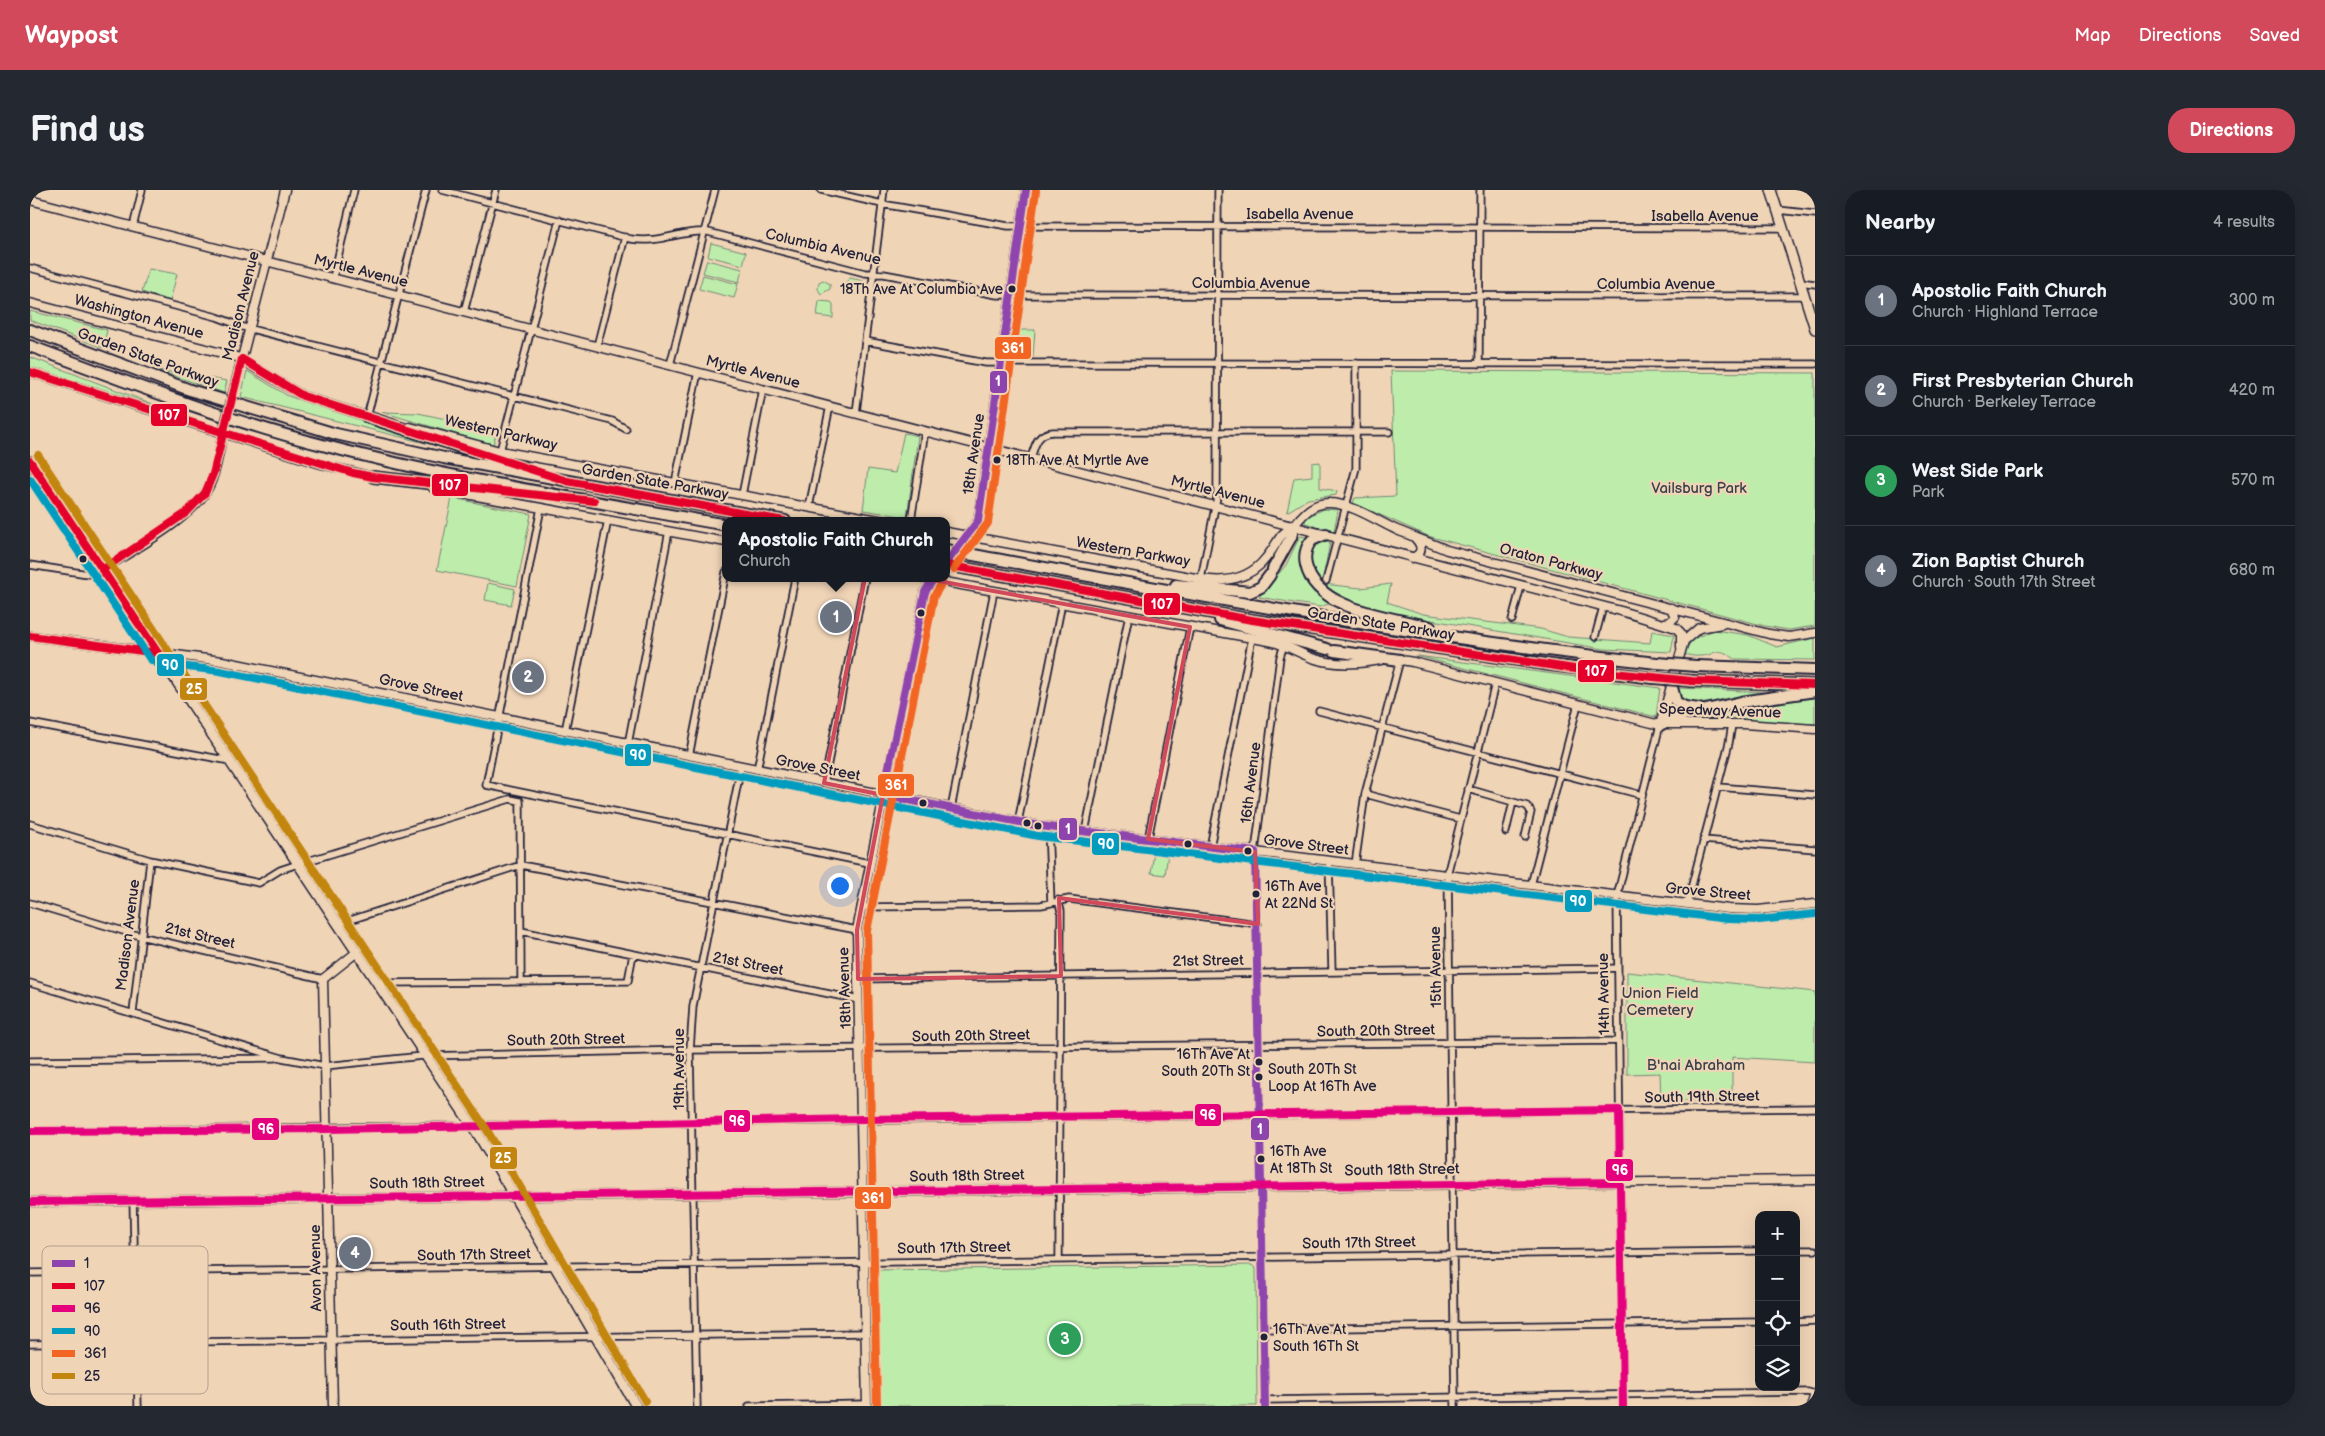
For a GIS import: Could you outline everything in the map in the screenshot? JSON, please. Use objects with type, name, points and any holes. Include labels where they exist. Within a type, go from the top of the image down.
[{"type":"highway","name":"Garden State Parkway","points":[[30,330],[190,390],[294,422],[400,449],[763,517]]},
{"type":"highway","name":"Garden State Parkway","points":[[30,346],[204,410],[308,442],[430,470],[722,524]]},
{"type":"highway","points":[[367,417],[567,481]]},
{"type":"highway","points":[[373,477],[597,502]]},
{"type":"highway","points":[[1093,577],[1243,592],[1259,589],[1272,572],[1291,537],[1294,525]]},
{"type":"highway","points":[[1326,534],[1312,540],[1305,555],[1310,577],[1317,589],[1325,595],[1358,609],[1495,642]]},
{"type":"highway","name":"Garden State Parkway","points":[[950,551],[1273,608],[1495,642],[1656,663],[1815,670]]},
{"type":"highway","name":"Garden State Parkway","points":[[950,565],[1144,601],[1336,633],[1575,669],[1692,681],[1815,685]]},
{"type":"highway","points":[[1144,601],[1331,650],[1400,660]]},
{"type":"highway","points":[[1671,684],[1673,696],[1682,706],[1692,709],[1714,708]]},
{"type":"highway","points":[[1660,725],[1671,718],[1714,708],[1767,697],[1815,691]]},
{"type":"main road","name":"Madison Avenue","points":[[102,570],[191,510],[212,478],[285,190]]},
{"type":"main road","name":"18th Avenue","points":[[950,559],[978,521],[1026,190]]},
{"type":"main road","points":[[1771,190],[1815,329]]},
{"type":"main road","name":"Myrtle Avenue","points":[[30,200],[1294,525],[1411,558],[1663,623]]},
{"type":"main road","name":"Washington Avenue","points":[[30,303],[242,358]]},
{"type":"main road","name":"Western Parkway","points":[[242,358],[297,394],[367,417],[434,432],[500,451],[863,517]]},
{"type":"main road","points":[[30,372],[224,430],[332,468],[722,541]]},
{"type":"main road","points":[[30,461],[472,1125],[636,1406]]},
{"type":"main road","name":"Oraton Parkway","points":[[1294,525],[1304,513],[1320,504],[1332,503],[1346,506],[1448,550],[1775,635],[1815,633]]},
{"type":"main road","name":"Western Parkway","points":[[950,533],[966,539],[1201,579],[1227,580],[1251,572],[1265,560],[1283,534],[1294,525]]},
{"type":"main road","points":[[1411,558],[1418,555],[1421,548],[1413,536]]},
{"type":"main road","name":"18th Avenue","points":[[867,1405],[857,930],[925,592],[931,582]]},
{"type":"main road","name":"Speedway Avenue","points":[[948,582],[1252,638],[1284,645],[1312,657],[1334,663],[1353,664],[1400,660],[1660,725],[1732,724],[1815,729]]},
{"type":"main road","points":[[1663,623],[1668,623],[1674,619],[1675,613],[1671,608]]},
{"type":"main road","points":[[1663,623],[1680,631],[1682,638],[1681,647]]},
{"type":"main road","name":"14th Avenue","points":[[1660,725],[1681,647],[1689,635],[1699,628],[1729,624]]},
{"type":"main road","name":"Grove Street","points":[[30,636],[222,661],[741,767],[1048,827],[1741,910],[1815,904]]},
{"type":"main road","points":[[323,979],[357,952]]},
{"type":"main road","name":"Avon Avenue","points":[[323,979],[333,1406]]},
{"type":"main road","name":"South 18th Street","points":[[30,1202],[1815,1180]]},
{"type":"main road","points":[[1812,1406],[1815,1394]]},
{"type":"street","points":[[133,226],[142,190]]},
{"type":"street","points":[[333,278],[354,190]]},
{"type":"street","points":[[367,417],[426,190]]},
{"type":"street","name":"Columbia Avenue","points":[[442,190],[625,237],[653,241],[686,233],[704,232],[874,273],[994,295],[1805,296]]},
{"type":"street","points":[[464,312],[496,190]]},
{"type":"street","points":[[670,365],[715,190]]},
{"type":"street","name":"Isabella Avenue","points":[[821,190],[882,204],[996,225],[1020,226],[1783,228]]},
{"type":"street","points":[[856,413],[884,190]]},
{"type":"street","points":[[1201,579],[1215,506],[1218,190]]},
{"type":"street","points":[[1479,364],[1480,190]]},
{"type":"street","points":[[1778,210],[1815,214]]},
{"type":"street","points":[[500,451],[559,220]]},
{"type":"street","points":[[597,346],[625,237]]},
{"type":"street","points":[[30,268],[217,317],[249,328],[612,421],[626,429]]},
{"type":"street","points":[[1800,282],[1815,284]]},
{"type":"street","points":[[865,341],[983,363],[1815,364]]},
{"type":"street","points":[[1326,582],[1356,468],[1356,363]]},
{"type":"street","points":[[675,483],[698,372]]},
{"type":"street","points":[[742,495],[763,389]]},
{"type":"street","points":[[809,507],[830,406]]},
{"type":"street","points":[[913,517],[925,431]]},
{"type":"street","points":[[1031,458],[1039,438],[1050,432],[1389,432]]},
{"type":"street","points":[[30,481],[41,478]]},
{"type":"street","points":[[541,508],[486,785],[869,863]]},
{"type":"street","points":[[565,731],[608,520]]},
{"type":"street","points":[[628,744],[669,531]]},
{"type":"street","points":[[30,565],[88,574],[102,570]]},
{"type":"street","points":[[689,756],[724,582]]},
{"type":"street","points":[[758,770],[794,582]]},
{"type":"street","points":[[824,783],[864,582]]},
{"type":"street","points":[[1512,620],[1521,586]]},
{"type":"street","points":[[951,809],[994,591]]},
{"type":"street","points":[[1018,822],[1062,603]]},
{"type":"street","points":[[1595,637],[1603,607]]},
{"type":"street","points":[[1085,832],[1129,615]]},
{"type":"street","points":[[1148,839],[1190,626]]},
{"type":"street","points":[[1210,847],[1252,638]]},
{"type":"street","name":"16th Avenue","points":[[1265,1403],[1258,924],[1255,852],[1280,657],[1284,645]]},
{"type":"street","points":[[1355,865],[1365,794],[1400,660]]},
{"type":"street","name":"15th Avenue","points":[[1455,1406],[1448,876],[1460,819],[1495,684]]},
{"type":"street","points":[[1531,885],[1578,704]]},
{"type":"street","points":[[1319,711],[1642,795]]},
{"type":"street","points":[[30,723],[230,761]]},
{"type":"street","points":[[1686,904],[1718,787],[1732,724]]},
{"type":"street","name":"14th Avenue","points":[[1623,1406],[1617,896],[1660,725]]},
{"type":"street","name":"19th Avenue","points":[[697,1406],[690,1050],[692,1006],[741,767]]},
{"type":"street","points":[[1718,787],[1815,795]]},
{"type":"street","points":[[1468,790],[1527,806],[1531,812],[1525,837]]},
{"type":"street","points":[[1365,794],[1460,819]]},
{"type":"street","points":[[30,824],[150,860],[259,883],[280,870],[298,864],[510,799],[520,802],[521,982]]},
{"type":"street","points":[[1506,832],[1514,802]]},
{"type":"street","points":[[1048,827],[1051,903]]},
{"type":"street","points":[[1703,840],[1815,849]]},
{"type":"street","name":"Madison Avenue","points":[[133,1013],[140,936],[150,860]]},
{"type":"street","points":[[1328,861],[1332,972]]},
{"type":"street","points":[[338,924],[521,865],[857,930]]},
{"type":"street","points":[[861,907],[1041,905],[1069,899],[1258,924]]},
{"type":"street","points":[[1058,900],[1061,911],[1059,1260]]},
{"type":"street","name":"21st Street","points":[[30,903],[140,936],[323,979]]},
{"type":"street","name":"21st Street","points":[[521,931],[859,1000]]},
{"type":"street","points":[[378,983],[628,981],[633,954]]},
{"type":"street","name":"21st Street","points":[[858,979],[1618,968]]},
{"type":"street","points":[[30,983],[282,1058]]},
{"type":"street","name":"South 20th Street","points":[[282,1058],[325,1066],[426,1056],[690,1050],[860,1050],[1618,1041]]},
{"type":"street","points":[[30,1061],[282,1058]]},
{"type":"street","name":"South 19th Street","points":[[30,1131],[327,1129],[692,1121],[1815,1108]]},
{"type":"street","points":[[133,1201],[134,1246]]},
{"type":"street","points":[[1800,1250],[1815,1250]]},
{"type":"street","name":"South 17th Street","points":[[208,1271],[554,1265],[1755,1251]]},
{"type":"street","points":[[1800,1322],[1815,1321]]},
{"type":"street","points":[[1264,1329],[1755,1322]]},
{"type":"street","name":"South 16th Street","points":[[208,1341],[866,1333]]},
{"type":"street","points":[[1265,1403],[1623,1394],[1806,1392],[1815,1394]]},
{"type":"street","points":[[749,1406],[867,1405]]},
{"type":"highlighted area","points":[[867,568],[1190,627],[1148,839],[1255,852],[1258,924],[1059,898],[1061,976],[858,979],[857,930],[883,795],[824,783]]},
{"type":"green space","points":[[711,243],[746,252],[743,265],[708,256]]},
{"type":"green space","points":[[707,260],[742,269],[739,282],[703,273]]},
{"type":"green space","points":[[149,269],[177,274],[170,301],[142,292]]},
{"type":"green space","points":[[703,275],[738,284],[734,298],[699,289]]},
{"type":"green space","points":[[850,278],[863,281],[861,295],[848,293],[845,289],[846,282]]},
{"type":"green space","points":[[823,280],[830,284],[830,289],[821,294],[818,289],[819,282]]},
{"type":"green space","points":[[819,301],[831,302],[833,304],[833,318],[817,316]]},
{"type":"green space","points":[[30,311],[107,330],[103,348],[30,320]]},
{"type":"green space","points":[[1013,330],[1035,330],[1033,357],[1009,357]]},
{"type":"green space","points":[[30,357],[158,406],[30,367]]},
{"type":"green space","points":[[157,370],[227,381],[224,393]]},
{"type":"green space","points":[[247,371],[288,396],[441,447],[241,397]]},
{"type":"green space","name":"Vailsburg Park","points":[[1391,371],[1815,373],[1815,626],[1789,630],[1765,626],[1428,536],[1353,503],[1355,498],[1396,496]]},
{"type":"green space","points":[[382,412],[418,413],[497,430],[493,445]]},
{"type":"green space","points":[[904,433],[918,436],[907,517],[863,510],[868,469],[895,473]]},
{"type":"green space","points":[[1320,462],[1320,488],[1337,491],[1336,495],[1308,499],[1287,512],[1294,478],[1312,476],[1312,463]]},
{"type":"green space","points":[[452,498],[531,514],[517,586],[437,570]]},
{"type":"green space","points":[[1324,509],[1338,510],[1334,531],[1305,523],[1305,518]]},
{"type":"green space","points":[[1300,536],[1330,542],[1322,584],[1361,588],[1391,584],[1387,602],[1423,614],[1541,629],[1568,637],[1650,643],[1652,631],[1674,635],[1671,652],[1604,649],[1372,610],[1342,600],[1319,607],[1259,597],[1286,565]]},
{"type":"green space","points":[[488,583],[515,589],[511,605],[485,600]]},
{"type":"green space","points":[[1714,630],[1748,635],[1777,647],[1815,638],[1815,660],[1735,659],[1720,651],[1706,656],[1683,654],[1693,639]]},
{"type":"green space","points":[[1417,656],[1660,688],[1656,717]]},
{"type":"green space","points":[[1679,688],[1764,692],[1763,695],[1722,702],[1690,704],[1678,697]]},
{"type":"green space","points":[[1815,698],[1815,724],[1691,719],[1730,709],[1750,708],[1756,703]]},
{"type":"green space","points":[[1154,852],[1168,853],[1165,875],[1151,873]]},
{"type":"green space","points":[[1627,972],[1815,992],[1815,1062],[1732,1057],[1732,1101],[1661,1101],[1660,1073],[1627,1074]]},
{"type":"green space","points":[[1252,1265],[1256,1269],[1257,1406],[875,1406],[873,1272],[876,1270]]},
{"type":"transit line","name":"1","points":[[950,558],[978,521],[1026,190]]},
{"type":"transit line","name":"361","points":[[954,569],[988,523],[1036,191]]},
{"type":"transit line","name":"107","points":[[102,570],[186,513],[205,493],[213,474],[242,359],[303,396],[567,481],[762,517]]},
{"type":"transit line","name":"107","points":[[30,372],[353,473],[373,477],[594,501]]},
{"type":"transit line","name":"25","points":[[38,455],[487,1130],[645,1401]]},
{"type":"transit line","name":"107","points":[[30,461],[158,653]]},
{"type":"transit line","name":"90","points":[[30,479],[150,659],[156,663],[220,671],[1038,836],[1728,919],[1759,920],[1815,914]]},
{"type":"transit line","name":"107","points":[[950,566],[1252,620],[1575,669],[1692,681],[1815,685]]},
{"type":"transit line","name":"1","points":[[883,795],[925,592],[931,582]]},
{"type":"transit line","name":"361","points":[[877,1406],[867,931],[934,596],[942,583]]},
{"type":"transit line","name":"107","points":[[30,636],[158,653]]},
{"type":"transit line","name":"1","points":[[883,795],[1040,826],[1255,852]]},
{"type":"transit line","name":"1","points":[[1255,852],[1265,1406]]},
{"type":"transit line","name":"96","points":[[30,1131],[327,1129],[862,1119],[1619,1110],[1623,1406]]},
{"type":"transit line","name":"96","points":[[30,1202],[1620,1182]]},
{"type":"place","name":"18Th Ave At Columbia Ave","points":[[1012,289]]},
{"type":"place","name":"18Th Ave At Myrtle Ave","points":[[997,460]]},
{"type":"place","name":"Apostolic Faith Church","points":[[836,617]]},
{"type":"place","name":"First Presbyterian Church","points":[[528,677]]},
{"type":"place","name":"16Th Ave At 22Nd St","points":[[1256,894]]},
{"type":"place","name":"16Th Ave At South 20Th St","points":[[1259,1062]]},
{"type":"place","name":"South 20Th St Loop At 16Th Ave","points":[[1259,1077]]},
{"type":"place","name":"16Th Ave At 18Th St","points":[[1261,1159]]},
{"type":"place","name":"Zion Baptist Church","points":[[355,1253]]},
{"type":"place","name":"16Th Ave At South 16Th St","points":[[1264,1337]]},
{"type":"place","name":"West Side Park","points":[[1065,1339]]},
{"type":"park label","name":"Union Field Cemetery","points":[[1660,1002]]},
{"type":"park label","name":"B'nai Abraham","points":[[1696,1065]]}]
